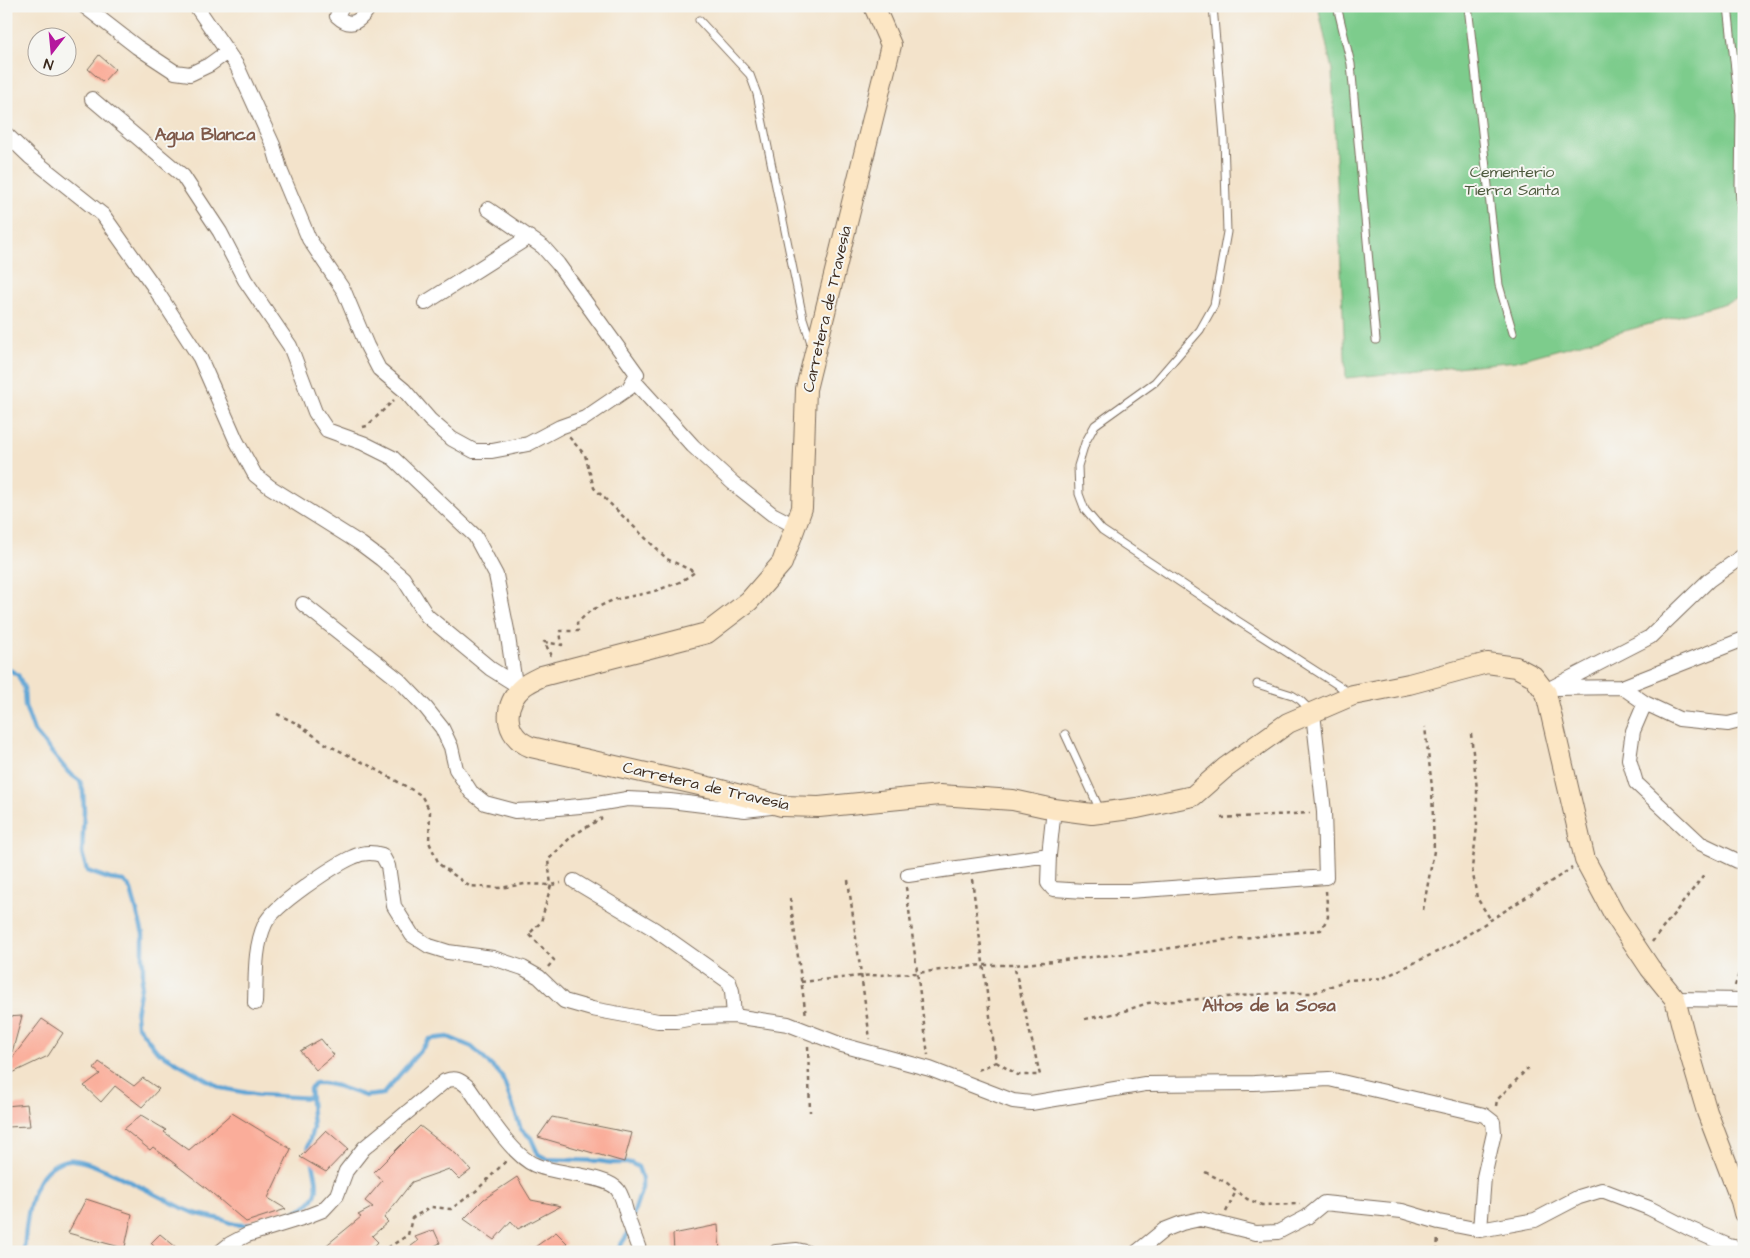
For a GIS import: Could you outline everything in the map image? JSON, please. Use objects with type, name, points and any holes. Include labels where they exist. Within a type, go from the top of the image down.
[{"type":"street","points":[[84,6],[137,47],[175,72],[190,74],[209,65],[227,52]]},
{"type":"street","points":[[196,6],[237,66],[273,144],[281,172],[308,239],[344,291],[367,346],[379,369],[404,390],[430,420],[452,439],[474,451],[492,451],[528,444],[560,427],[585,418],[630,388],[637,374],[558,264],[543,247],[488,209]]},
{"type":"street","points":[[342,6],[338,16],[344,22],[354,23],[363,18],[370,6]]},
{"type":"street","name":"Carretera de Travesía","points":[[874,6],[891,45],[806,389],[802,508],[782,563],[749,601],[707,632],[542,676],[520,685],[509,709],[509,724],[514,735],[522,744],[782,806],[819,808],[940,795],[1013,800],[1054,809],[1092,814],[1137,808],[1193,796],[1225,768],[1288,723],[1352,695],[1409,684],[1487,663],[1516,667],[1533,676],[1548,690],[1585,860],[1614,914],[1675,999],[1707,1112],[1744,1213]]},
{"type":"street","points":[[92,99],[183,176],[220,232],[244,280],[290,346],[315,412],[326,430],[363,443],[393,458],[475,536],[496,575],[520,685]]},
{"type":"street","points":[[6,134],[30,158],[103,215],[152,284],[200,358],[236,440],[255,475],[270,487],[361,544],[403,578],[427,616],[492,669],[520,685]]},
{"type":"street","points":[[425,303],[529,237]]},
{"type":"street","points":[[634,381],[692,446],[733,483],[772,514],[796,526]]},
{"type":"street","points":[[1548,690],[1650,637],[1709,580],[1744,556]]},
{"type":"street","points":[[302,604],[399,680],[426,708],[442,728],[451,747],[456,769],[471,792],[485,803],[515,811],[591,805],[627,799],[670,801],[745,810],[782,806]]},
{"type":"street","points":[[1548,690],[1622,687],[1744,639]]},
{"type":"street","points":[[1622,687],[1646,703],[1679,719],[1728,724],[1744,720]]},
{"type":"street","points":[[1646,703],[1633,731],[1629,759],[1636,783],[1700,843],[1744,864]]},
{"type":"street","points":[[1054,809],[1048,883],[1053,889],[1129,891],[1326,877],[1324,812],[1313,713]]},
{"type":"street","points":[[255,1003],[258,952],[261,936],[266,922],[274,910],[296,893],[353,857],[371,852],[382,855],[388,866],[394,906],[412,935],[429,946],[448,952],[494,958],[524,968],[539,977],[564,1001],[592,1010],[658,1022],[700,1017],[734,1016],[788,1024],[842,1045],[930,1069],[1013,1101],[1031,1103],[1145,1084],[1254,1083],[1329,1079],[1484,1115],[1494,1122],[1494,1133],[1484,1177],[1480,1230]]},
{"type":"street","points":[[908,875],[1049,855]]},
{"type":"street","points":[[574,881],[654,929],[729,982],[732,991],[734,1016]]},
{"type":"street","points":[[1675,999],[1738,1000]]},
{"type":"street","points":[[220,1252],[247,1235],[323,1210],[337,1194],[346,1171],[364,1148],[445,1080],[453,1078],[461,1080],[516,1151],[535,1165],[578,1176],[602,1179],[618,1188],[640,1252]]},
{"type":"street","points":[[1138,1252],[1164,1230],[1200,1219],[1256,1233],[1278,1232],[1307,1217],[1324,1203],[1402,1211],[1440,1222],[1480,1230],[1535,1220],[1578,1197],[1602,1190],[1649,1208],[1729,1246],[1744,1249]]},
{"type":"street","points":[[776,1252],[797,1250],[806,1252]]},
{"type":"lane","points":[[1213,6],[1224,138],[1227,232],[1214,305],[1200,330],[1155,382],[1095,425],[1085,443],[1078,466],[1079,494],[1085,510],[1102,530],[1238,621],[1320,672],[1352,695]]},
{"type":"lane","points":[[1337,6],[1351,64],[1376,340]]},
{"type":"lane","points":[[1468,6],[1499,285],[1513,333]]},
{"type":"lane","points":[[1728,6],[1740,115],[1739,188],[1741,212]]},
{"type":"lane","points":[[700,20],[750,75],[758,94],[803,318],[815,352]]},
{"type":"lane","points":[[1257,684],[1300,700],[1313,713]]},
{"type":"lane","points":[[1065,734],[1102,813]]},
{"type":"path","points":[[359,427],[367,426],[404,390]]},
{"type":"path","points":[[542,676],[546,662],[551,654],[544,642],[562,645],[560,631],[578,631],[577,623],[590,611],[613,600],[652,592],[680,582],[695,572],[668,559],[594,488],[585,455],[560,427]]},
{"type":"path","points":[[277,714],[298,724],[324,743],[372,767],[420,796],[430,811],[429,842],[439,864],[469,886],[499,888],[525,884],[551,885]]},
{"type":"path","points":[[1423,910],[1434,851],[1432,787],[1425,727]]},
{"type":"path","points":[[1471,734],[1477,789],[1478,827],[1472,868],[1477,898],[1491,920]]},
{"type":"path","points":[[539,977],[554,960],[528,934],[541,922],[551,885],[548,860],[572,836],[602,818],[627,799]]},
{"type":"path","points":[[1221,818],[1324,812]]},
{"type":"path","points":[[1085,1019],[1118,1013],[1148,1003],[1313,993],[1347,980],[1383,978],[1453,944],[1585,860]]},
{"type":"path","points":[[970,865],[996,1062]]},
{"type":"path","points":[[1642,955],[1706,874]]},
{"type":"path","points":[[908,875],[905,890],[930,1069]]},
{"type":"path","points":[[801,982],[916,973],[984,965],[1014,965],[1152,951],[1223,940],[1321,930],[1328,917],[1326,877]]},
{"type":"path","points":[[848,880],[872,1053]]},
{"type":"path","points":[[790,898],[808,1032],[810,1112]]},
{"type":"path","points":[[1738,1000],[1744,958]]},
{"type":"path","points":[[996,1062],[1018,1075],[1040,1075],[1014,965]]},
{"type":"path","points":[[957,1080],[996,1062]]},
{"type":"path","points":[[1494,1122],[1497,1100],[1528,1068]]},
{"type":"path","points":[[380,1252],[408,1235],[412,1218],[431,1207],[451,1209],[476,1191],[516,1151]]},
{"type":"path","points":[[1205,1172],[1227,1183],[1248,1199],[1262,1205],[1324,1203]]},
{"type":"path","points":[[1225,1225],[1224,1220],[1228,1206],[1236,1191]]},
{"type":"green space","name":"Cementerio Tierra Santa","points":[[1318,6],[1744,6],[1744,298],[1516,361],[1346,378],[1332,70]]},
{"type":"building","points":[[99,55],[115,69],[103,82],[88,69]]},
{"type":"building","points":[[22,1016],[10,1060],[6,1060],[6,1017]]},
{"type":"building","points":[[42,1019],[63,1033],[48,1056],[6,1076],[6,1066]]},
{"type":"building","points":[[321,1039],[334,1055],[316,1070],[300,1051]]},
{"type":"building","points":[[99,1062],[134,1086],[143,1078],[159,1089],[142,1107],[115,1086],[101,1102],[84,1086],[100,1074],[94,1069]]},
{"type":"building","points":[[27,1104],[30,1126],[6,1127],[6,1106]]},
{"type":"building","points":[[232,1113],[291,1149],[268,1198],[286,1209],[246,1222],[153,1147],[150,1150],[124,1129],[141,1115],[166,1130],[164,1132],[189,1150]]},
{"type":"building","points":[[552,1117],[632,1133],[624,1162],[538,1137]]},
{"type":"building","points":[[420,1126],[456,1154],[471,1170],[459,1179],[449,1169],[412,1182],[384,1218],[388,1222],[372,1236],[378,1242],[369,1252],[318,1252],[361,1217],[358,1215],[373,1207],[365,1201],[382,1181],[374,1172]]},
{"type":"building","points":[[326,1130],[348,1149],[326,1172],[300,1157]]},
{"type":"building","points":[[517,1177],[531,1200],[561,1206],[518,1229],[511,1221],[494,1240],[464,1219],[484,1199]]},
{"type":"building","points":[[86,1199],[132,1214],[125,1247],[68,1233]]},
{"type":"building","points":[[718,1225],[720,1252],[674,1252],[673,1234]]},
{"type":"building","points":[[434,1230],[440,1243],[423,1252],[403,1252],[418,1241],[415,1237]]},
{"type":"building","points":[[556,1232],[567,1243],[557,1252],[528,1252]]},
{"type":"building","points":[[160,1234],[182,1252],[159,1252],[151,1243]]},
{"type":"waterway","points":[[6,670],[10,670],[18,675],[24,688],[25,706],[34,731],[69,773],[80,781],[83,791],[84,811],[82,853],[87,871],[110,879],[124,881],[131,890],[143,934],[143,975],[136,1014],[137,1025],[157,1051],[221,1088],[259,1095],[311,1098]]},
{"type":"waterway","points":[[310,1153],[308,1146],[313,1128],[310,1089],[315,1083],[337,1086],[365,1096],[383,1094],[430,1039],[448,1037],[472,1047],[502,1076],[521,1129],[531,1138],[538,1154],[547,1159],[631,1163],[638,1167],[642,1178],[642,1188],[632,1219]]},
{"type":"waterway","points":[[24,1252],[26,1225],[32,1197],[37,1184],[55,1164],[68,1160],[92,1165],[109,1171],[191,1212],[222,1219],[232,1224],[249,1225],[283,1217],[297,1211],[311,1201],[315,1196],[317,1184],[312,1160]]},
{"type":"waterway","points":[[616,1252],[629,1232]]},
{"type":"district","name":"Agua Blanca","points":[[205,134]]},
{"type":"district","name":"Altos de la Sosa","points":[[1269,1005]]}]
